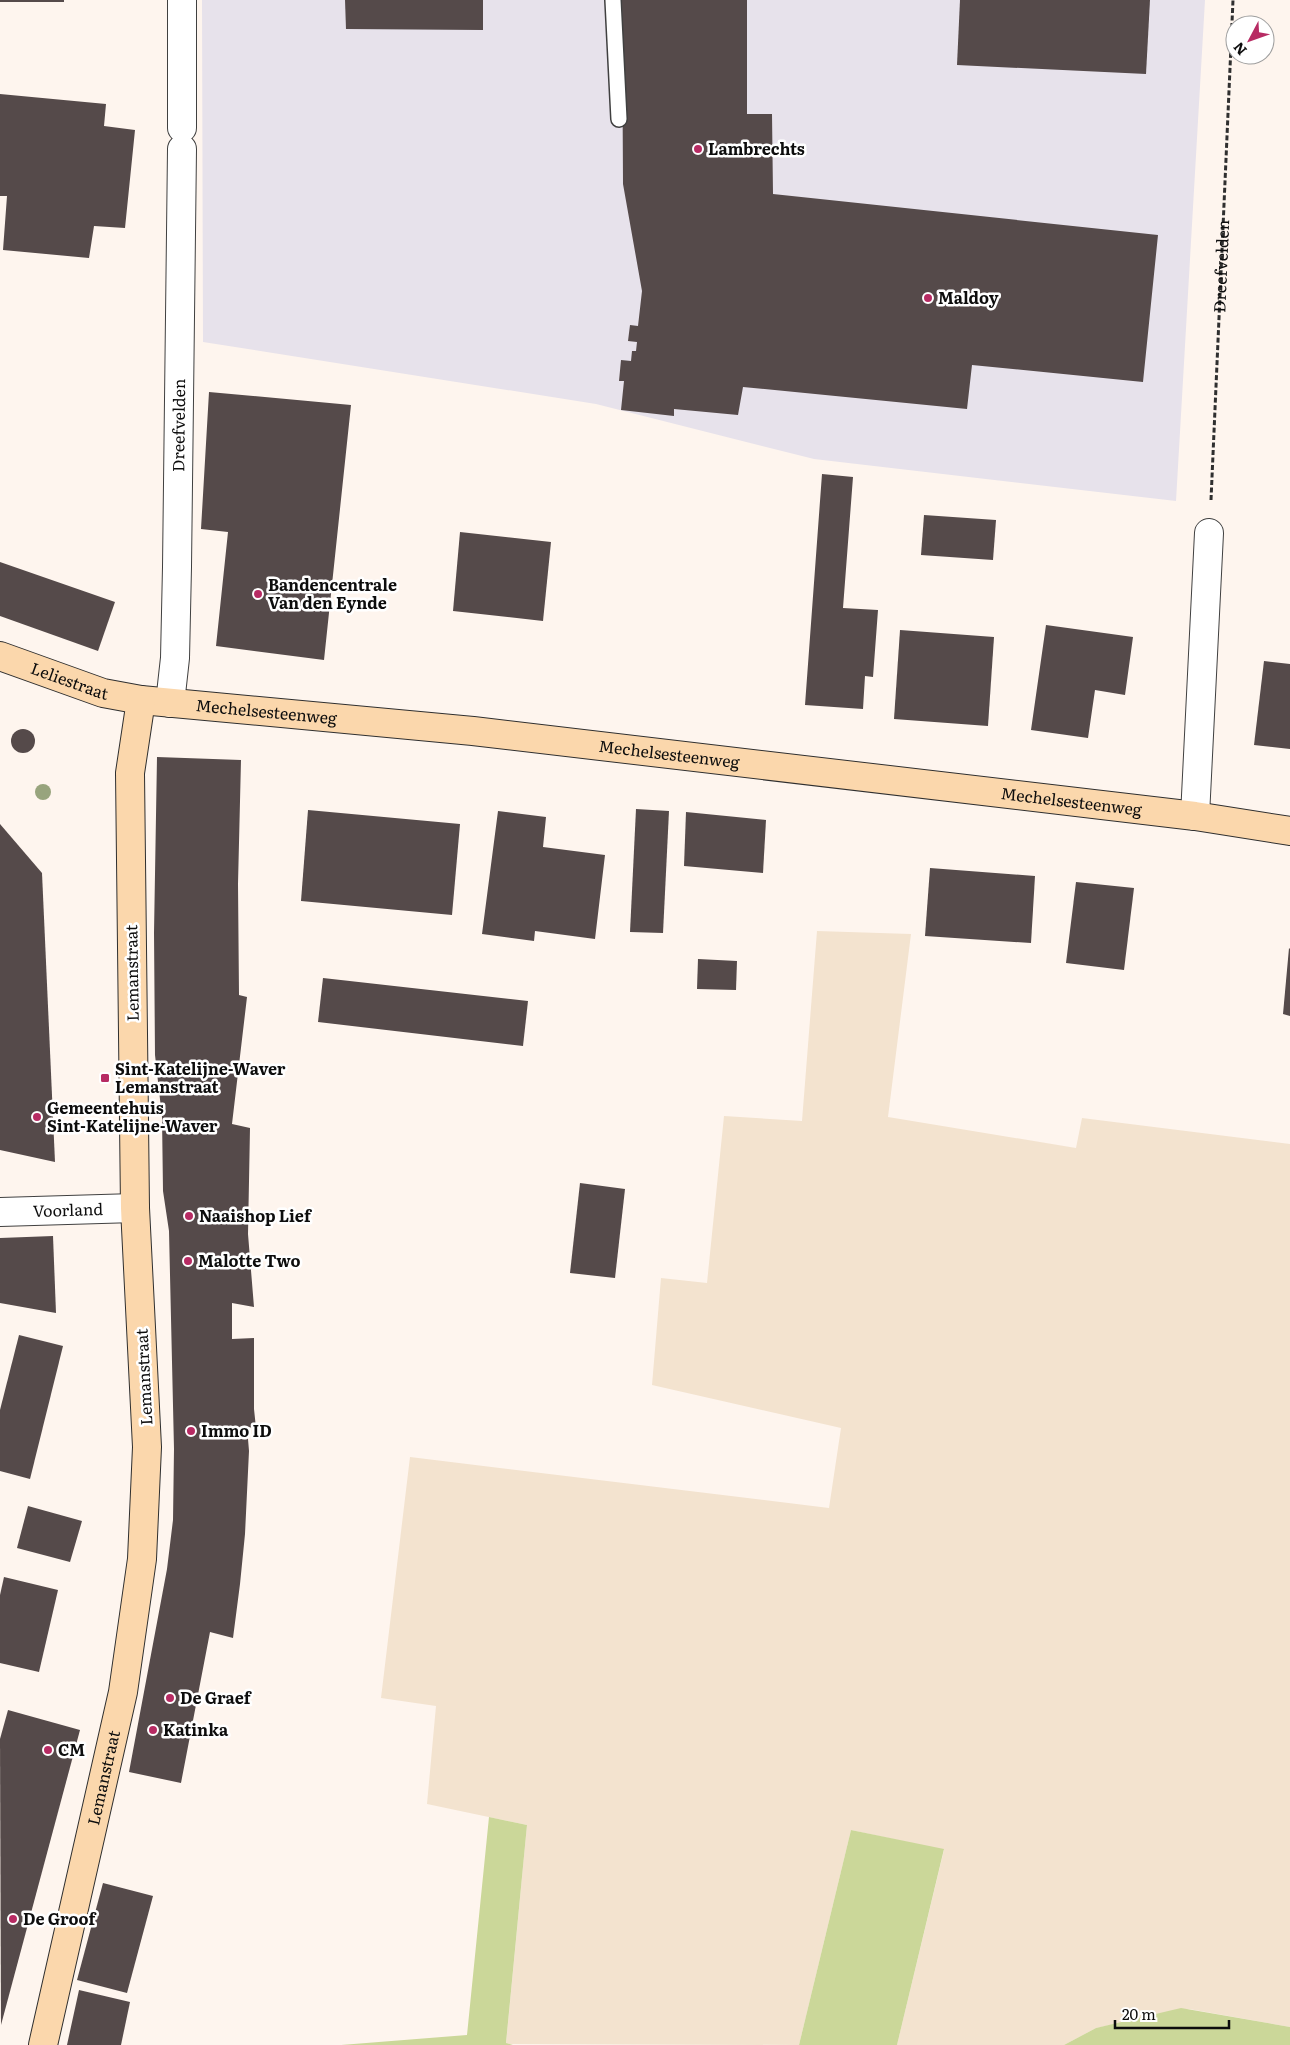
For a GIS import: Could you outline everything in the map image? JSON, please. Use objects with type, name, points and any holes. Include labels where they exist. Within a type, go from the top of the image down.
[{"type":"street","name":"Dreefvelden","points":[[170,703],[175,658],[177,567],[182,0]]},
{"type":"street","points":[[1195,816],[1209,533]]},
{"type":"street","name":"Leliestraat","points":[[0,656],[102,693],[141,700]]},
{"type":"street","name":"Mechelsesteenweg","points":[[141,700],[483,732],[1195,816],[1290,831]]},
{"type":"street","name":"Lemanstraat","points":[[43,2045],[123,1692],[142,1559],[147,1447],[135,1208],[130,772],[141,700]]},
{"type":"street","name":"Voorland","points":[[0,1212],[135,1208]]},
{"type":"lane","points":[[613,0],[619,119]]},
{"type":"path","name":"Dreefvelden","points":[[1209,533],[1233,0]]},
{"type":"shaded area","points":[[202,0],[1205,0],[1176,501],[814,459],[596,404],[203,342]]},
{"type":"shaded area","points":[[817,931],[911,934],[888,1117],[1076,1148],[1082,1118],[1290,1144],[1290,2027],[1189,2009],[1096,2028],[1064,2045],[897,2045],[944,1850],[851,1830],[799,2045],[506,2044],[527,1825],[427,1804],[436,1706],[381,1698],[410,1457],[829,1508],[841,1428],[652,1385],[661,1278],[707,1283],[724,1116],[802,1121]]},
{"type":"green space","points":[[489,1817],[527,1825],[506,2043],[513,2045],[341,2045],[467,2035]]},
{"type":"green space","points":[[851,1830],[944,1849],[897,2045],[799,2045]]},
{"type":"green space","points":[[1181,2008],[1290,2027],[1290,2045],[1064,2045],[1096,2028]]},
{"type":"building","points":[[0,0],[64,0],[64,2],[0,2]]},
{"type":"building","points":[[345,0],[483,0],[483,30],[346,29]]},
{"type":"building","name":"Maldoy","points":[[622,0],[747,0],[747,114],[772,114],[773,194],[1158,235],[1143,382],[972,365],[967,409],[743,387],[738,415],[674,409],[674,416],[621,410],[624,381],[619,381],[621,360],[631,361],[632,351],[636,351],[637,342],[628,341],[630,325],[638,326],[642,291],[623,184]]},
{"type":"building","points":[[960,0],[1150,0],[1146,74],[957,65]]},
{"type":"building","points":[[0,94],[106,104],[104,126],[135,130],[125,228],[94,226],[89,258],[3,250],[7,196],[0,196]]},
{"type":"building","points":[[209,392],[351,405],[324,660],[216,646],[228,532],[201,529]]},
{"type":"building","points":[[822,474],[853,477],[843,608],[878,610],[873,677],[865,676],[863,709],[805,705]]},
{"type":"building","points":[[924,515],[996,520],[993,560],[921,555]]},
{"type":"building","points":[[460,532],[551,542],[543,621],[453,611]]},
{"type":"building","points":[[0,562],[115,602],[98,651],[0,616]]},
{"type":"building","points":[[1046,625],[1133,637],[1125,695],[1095,690],[1088,738],[1031,730]]},
{"type":"building","points":[[900,630],[994,637],[988,726],[894,719]]},
{"type":"building","points":[[1264,661],[1290,664],[1290,749],[1254,745]]},
{"type":"building","points":[[23,729],[32,732],[35,741],[32,750],[23,753],[14,750],[11,741],[14,732]]},
{"type":"building","points":[[157,757],[241,760],[238,884],[239,995],[247,997],[232,1124],[250,1128],[248,1234],[254,1307],[232,1303],[232,1339],[254,1338],[254,1409],[256,1428],[247,1427],[249,1451],[245,1534],[233,1638],[210,1632],[181,1783],[129,1772],[167,1569],[173,1520],[174,1449],[169,1231],[163,1191],[162,1117],[155,1055],[154,933]]},
{"type":"building","points":[[636,809],[669,811],[663,933],[630,932]]},
{"type":"building","points":[[308,810],[460,824],[452,915],[301,901]]},
{"type":"building","points":[[498,811],[546,817],[543,847],[605,855],[595,939],[535,931],[534,941],[482,934]]},
{"type":"building","points":[[686,812],[766,820],[763,873],[684,866]]},
{"type":"building","points":[[0,824],[42,873],[55,1162],[0,1150]]},
{"type":"building","points":[[930,868],[1035,876],[1031,943],[925,936]]},
{"type":"building","points":[[1076,882],[1134,888],[1124,970],[1066,963]]},
{"type":"building","points":[[1290,949],[1290,1016],[1283,1014]]},
{"type":"building","points":[[698,959],[737,961],[736,990],[697,989]]},
{"type":"building","points":[[323,978],[528,1001],[523,1046],[318,1022]]},
{"type":"building","points":[[580,1183],[625,1189],[615,1278],[570,1273]]},
{"type":"building","points":[[53,1236],[56,1313],[0,1303],[0,1238]]},
{"type":"building","points":[[19,1335],[63,1346],[30,1479],[0,1471],[0,1410]]},
{"type":"building","points":[[28,1506],[82,1521],[70,1562],[17,1548]]},
{"type":"building","points":[[4,1577],[58,1590],[39,1672],[0,1663],[0,1595]]},
{"type":"building","points":[[8,1710],[80,1730],[1,2025],[0,1739]]},
{"type":"building","points":[[103,1883],[153,1896],[127,1993],[77,1980]]},
{"type":"building","points":[[79,1990],[130,2002],[121,2045],[67,2045]]},
{"type":"place","name":"Lambrechts","points":[[698,149]]},
{"type":"place","name":"Maldoy","points":[[928,298]]},
{"type":"place","name":"Bandencentrale Van den Eynde","points":[[258,594]]},
{"type":"place","name":"Sint-Katelijne-Waver Lemanstraat","points":[[105,1078]]},
{"type":"place","name":"Gemeentehuis Sint-Katelijne-Waver","points":[[37,1117]]},
{"type":"place","name":"Naaishop Lief","points":[[189,1216]]},
{"type":"place","name":"Malotte Two","points":[[188,1261]]},
{"type":"place","name":"Immo ID","points":[[191,1431]]},
{"type":"place","name":"De Graef","points":[[170,1698]]},
{"type":"place","name":"Katinka","points":[[153,1730]]},
{"type":"place","name":"CM","points":[[48,1750]]},
{"type":"place","name":"De Groof","points":[[13,1919]]}]
